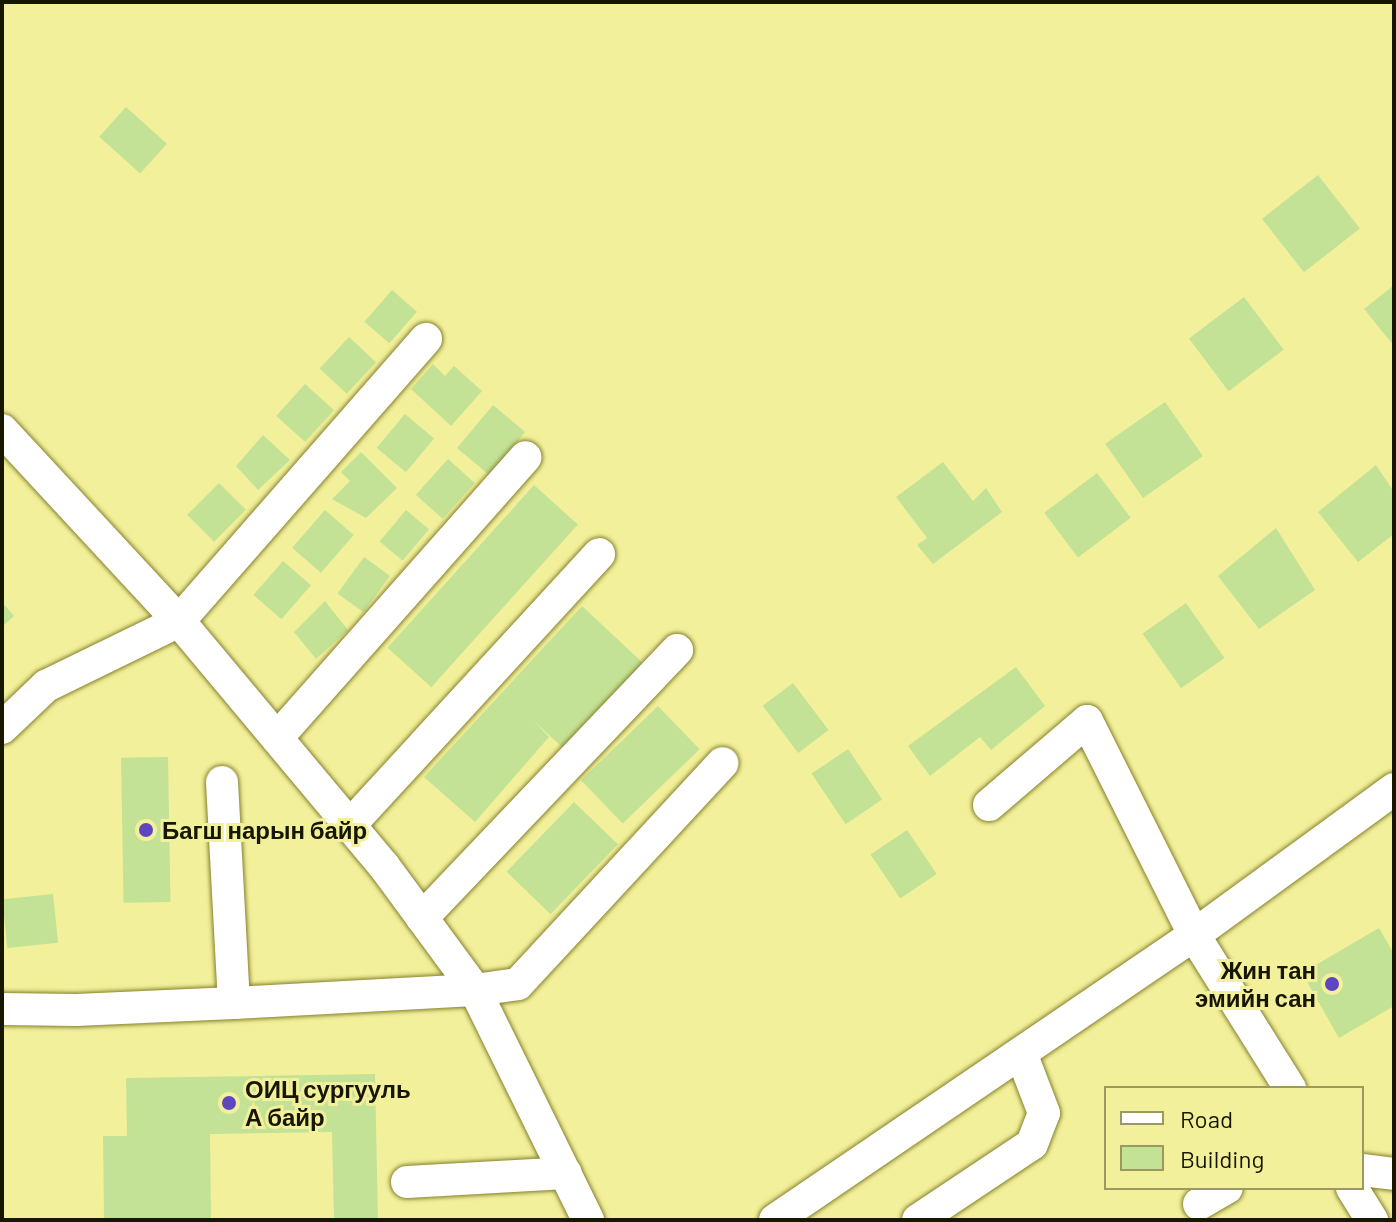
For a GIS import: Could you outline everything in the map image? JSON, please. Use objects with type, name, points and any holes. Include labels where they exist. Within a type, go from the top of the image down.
[{"type":"street","points":[[2,728],[46,686],[179,621],[426,339]]},
{"type":"street","points":[[2,430],[179,621],[350,825],[422,918],[475,990],[588,1220]]},
{"type":"street","points":[[277,738],[526,457]]},
{"type":"street","points":[[350,825],[599,554]]},
{"type":"street","points":[[422,918],[677,650]]},
{"type":"street","points":[[989,805],[1087,721],[1194,935],[1289,1086]]},
{"type":"street","points":[[2,1009],[76,1010],[234,1003],[475,990],[518,984],[723,763]]},
{"type":"street","points":[[222,782],[234,1003]]},
{"type":"street","points":[[775,1220],[1387,801]]},
{"type":"street","points":[[919,1220],[1032,1144],[1044,1113],[1021,1053]]},
{"type":"street","points":[[1364,1170],[1394,1174]]},
{"type":"street","points":[[407,1182],[566,1173]]},
{"type":"street","points":[[1199,1204],[1224,1190]]},
{"type":"street","points":[[1353,1190],[1372,1220]]},
{"type":"building","points":[[126,107],[167,144],[140,174],[99,137]]},
{"type":"building","points":[[1318,175],[1360,229],[1304,272],[1262,219]]},
{"type":"building","points":[[1394,285],[1394,346],[1364,309]]},
{"type":"building","points":[[392,290],[417,312],[389,343],[364,322]]},
{"type":"building","points":[[1244,297],[1284,350],[1229,391],[1189,339]]},
{"type":"building","points":[[349,337],[376,362],[347,394],[320,368]]},
{"type":"building","points":[[433,364],[445,376],[454,366],[482,391],[451,426],[411,389]]},
{"type":"building","points":[[305,384],[334,410],[305,442],[276,416]]},
{"type":"building","points":[[1165,402],[1203,456],[1143,498],[1105,444]]},
{"type":"building","points":[[493,405],[525,432],[489,475],[457,448]]},
{"type":"building","points":[[405,414],[434,438],[406,472],[377,448]]},
{"type":"building","points":[[263,435],[290,460],[258,490],[236,466]]},
{"type":"building","points":[[361,452],[397,488],[366,518],[332,499],[350,481],[341,472]]},
{"type":"building","points":[[448,459],[475,483],[443,519],[416,495]]},
{"type":"building","points":[[943,462],[973,501],[986,488],[1002,512],[933,564],[917,545],[927,538],[896,497]]},
{"type":"building","points":[[1376,465],[1394,492],[1394,534],[1358,562],[1318,512]]},
{"type":"building","points":[[1097,473],[1131,518],[1078,557],[1044,513]]},
{"type":"building","points":[[219,483],[246,510],[214,542],[187,515]]},
{"type":"building","points":[[534,485],[578,524],[431,687],[387,648]]},
{"type":"building","points":[[325,510],[354,535],[321,573],[292,548]]},
{"type":"building","points":[[406,510],[429,529],[403,561],[380,541]]},
{"type":"building","points":[[1276,528],[1315,590],[1259,629],[1218,576]]},
{"type":"building","points":[[364,557],[390,576],[363,612],[338,593]]},
{"type":"building","points":[[283,561],[311,585],[281,619],[253,595]]},
{"type":"building","points":[[325,601],[348,630],[316,659],[294,632]]},
{"type":"building","points":[[2,602],[14,616],[2,627]]},
{"type":"building","points":[[1186,603],[1224,658],[1181,688],[1143,633]]},
{"type":"building","points":[[582,606],[643,663],[564,749],[534,721],[549,737],[475,822],[424,777]]},
{"type":"building","points":[[1016,667],[1045,706],[991,750],[980,737],[930,776],[908,746]]},
{"type":"building","points":[[793,683],[829,730],[798,753],[763,706]]},
{"type":"building","points":[[658,706],[700,749],[623,823],[581,780]]},
{"type":"building","points":[[848,749],[882,800],[846,824],[812,774]]},
{"type":"building","name":"Багш нарын байр","points":[[168,757],[171,902],[124,903],[121,758]]},
{"type":"building","points":[[574,802],[618,844],[550,914],[507,872]]},
{"type":"building","points":[[907,830],[937,874],[900,899],[871,855]]},
{"type":"building","points":[[53,894],[58,943],[7,948],[2,899]]},
{"type":"building","points":[[1379,928],[1394,954],[1394,1006],[1339,1038],[1302,973]]},
{"type":"building","name":"ОИЦ сургууль А байр","points":[[375,1074],[378,1220],[334,1220],[332,1132],[210,1134],[211,1220],[104,1220],[103,1136],[127,1136],[126,1078]]},
{"type":"place","name":"Багш нарын байр","points":[[146,830]]},
{"type":"place","name":"Жин тан эмийн сан","points":[[1332,984]]},
{"type":"place","name":"ОИЦ сургууль А байр","points":[[229,1103]]}]
